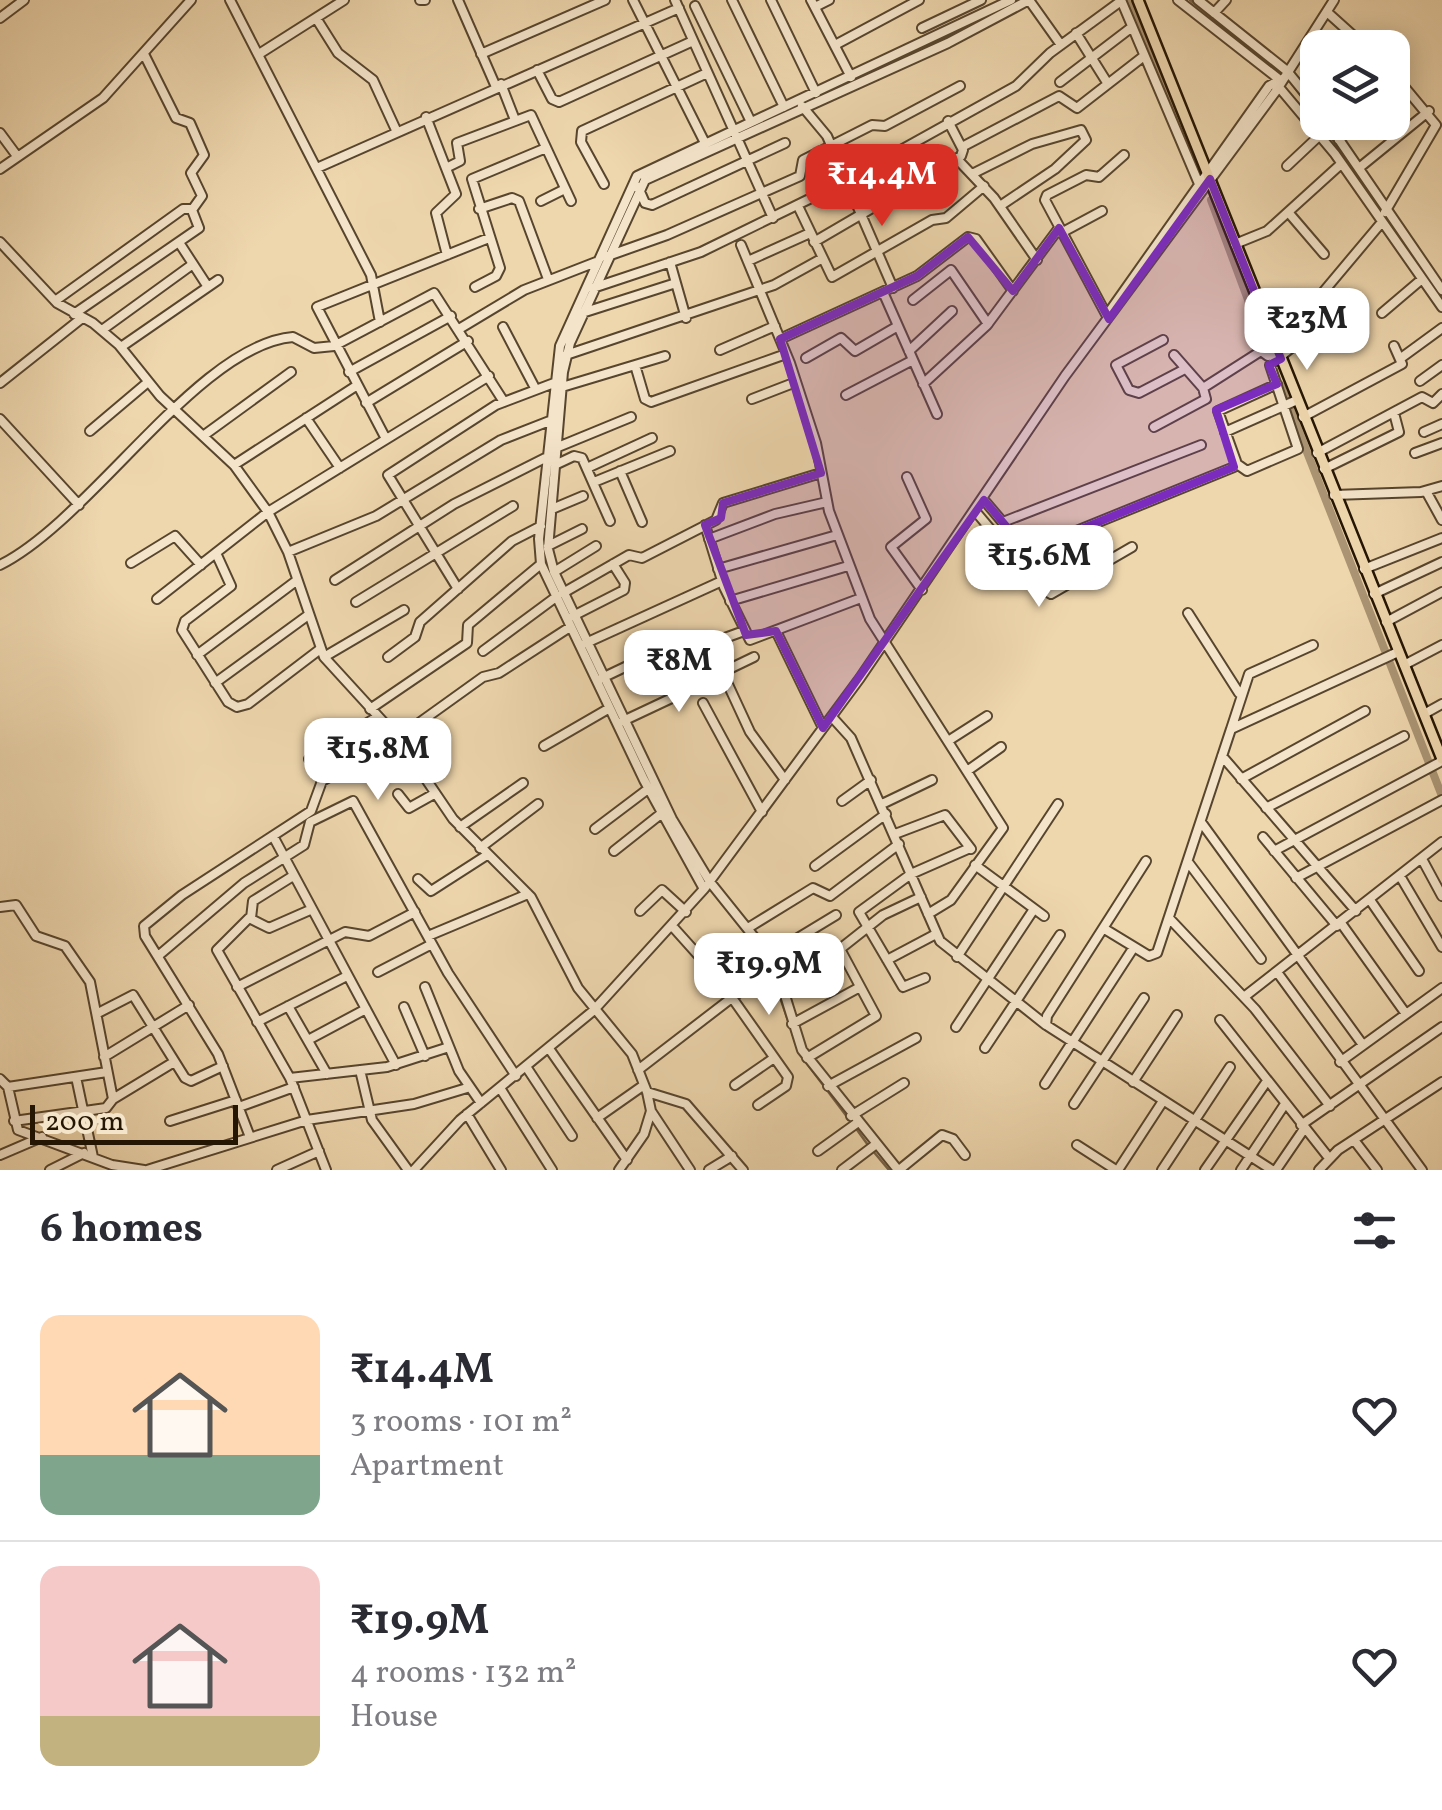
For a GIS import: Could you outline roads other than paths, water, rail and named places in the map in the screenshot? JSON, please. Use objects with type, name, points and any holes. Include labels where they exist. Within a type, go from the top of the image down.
[{"type":"main road","points":[[1138,0],[1236,244],[1290,403],[1303,417],[1386,622],[1390,656],[1404,665],[1424,714],[1437,763]]},
{"type":"street","points":[[0,18],[24,0]]},
{"type":"street","points":[[0,169],[103,98],[191,0]]},
{"type":"street","points":[[230,0],[375,283],[375,312],[380,322]]},
{"type":"street","points":[[259,54],[344,0]]},
{"type":"street","points":[[458,0],[515,120]]},
{"type":"street","points":[[481,54],[605,0]]},
{"type":"street","points":[[633,0],[705,143]]},
{"type":"street","points":[[732,0],[784,107]]},
{"type":"street","points":[[829,0],[813,4],[851,77]]},
{"type":"street","points":[[834,45],[902,4],[920,0]]},
{"type":"street","points":[[922,28],[982,0],[989,11]]},
{"type":"street","points":[[966,1155],[950,1136],[942,1135],[898,1170],[874,1145],[808,1058],[792,1024],[770,955],[707,885],[648,788],[570,626],[548,546],[557,464],[560,346],[637,176],[705,143],[736,133],[784,107],[801,104],[816,92],[1011,0]]},
{"type":"street","points":[[707,885],[574,616],[541,564],[541,526],[558,385],[601,258],[638,187],[736,133],[948,43],[1029,0],[1061,45]]},
{"type":"street","points":[[1178,0],[1279,82],[1300,110]]},
{"type":"street","points":[[1198,0],[1287,70],[1300,86]]},
{"type":"street","points":[[1214,12],[1226,0]]},
{"type":"street","points":[[593,288],[701,252],[846,180],[1016,86],[1061,45],[1121,1],[1199,184]]},
{"type":"street","points":[[776,2],[816,92]]},
{"type":"street","points":[[317,168],[645,23],[677,4],[774,218]]},
{"type":"street","points":[[1106,318],[1279,82],[1330,4],[1349,30]]},
{"type":"street","points":[[695,6],[751,122]]},
{"type":"street","points":[[316,18],[338,53],[373,80],[396,130]]},
{"type":"street","points":[[1060,82],[1132,27]]},
{"type":"street","points":[[1076,33],[1108,84]]},
{"type":"street","points":[[537,70],[552,100],[559,102],[693,41]]},
{"type":"street","points":[[55,300],[183,209],[192,208],[202,196],[191,172],[204,155],[190,124],[176,118],[144,54]]},
{"type":"street","points":[[962,147],[1059,96],[1077,108],[1144,56]]},
{"type":"street","points":[[604,184],[581,142],[582,131],[707,73]]},
{"type":"street","points":[[459,329],[548,279],[802,174],[803,160],[872,125],[884,126],[960,86]]},
{"type":"street","points":[[1276,384],[1220,409],[1236,464],[1248,471],[1298,449],[1290,403],[1276,384],[1274,358],[1383,215],[1435,129],[1436,121],[1410,91]]},
{"type":"street","points":[[801,104],[818,120],[893,288]]},
{"type":"street","points":[[1358,168],[1428,112]]},
{"type":"street","points":[[446,168],[460,161],[457,143],[532,116],[570,201]]},
{"type":"street","points":[[426,117],[456,194],[436,213],[447,255]]},
{"type":"street","points":[[748,261],[862,217],[957,159],[963,154],[962,147],[948,122]]},
{"type":"street","points":[[972,174],[1032,144],[1081,130],[1086,140],[1066,161],[1000,206]]},
{"type":"street","points":[[0,134],[17,156]]},
{"type":"street","points":[[1286,166],[1315,140]]},
{"type":"street","points":[[1323,140],[1442,290]]},
{"type":"street","points":[[1339,140],[1442,308]]},
{"type":"street","points":[[638,187],[649,206],[785,143]]},
{"type":"street","points":[[475,287],[499,273],[472,180],[546,148]]},
{"type":"street","points":[[1106,318],[1045,203],[1047,195],[1086,175],[1099,177],[1124,155]]},
{"type":"street","points":[[957,159],[1000,206],[1036,260]]},
{"type":"street","points":[[1236,244],[1268,231],[1342,164]]},
{"type":"street","points":[[360,1070],[368,1111],[411,1170],[480,1103],[550,1050],[593,1011],[673,927],[832,717],[1199,184],[1209,176]]},
{"type":"street","points":[[798,206],[832,277],[932,220],[946,218],[984,186]]},
{"type":"street","points":[[540,201],[565,189]]},
{"type":"street","points":[[479,209],[512,198],[519,201],[548,279]]},
{"type":"street","points":[[0,383],[78,316],[199,228],[192,208]]},
{"type":"street","points":[[923,384],[988,324],[1060,231],[1102,211]]},
{"type":"street","points":[[1288,212],[1324,254]]},
{"type":"street","points":[[780,340],[893,288],[974,237],[1013,291]]},
{"type":"street","points":[[386,439],[334,346],[317,307],[489,238]]},
{"type":"street","points":[[180,244],[208,287]]},
{"type":"street","points":[[2,245],[55,300],[121,347],[173,409],[234,465],[268,512],[288,552],[322,654],[398,738],[460,827],[528,894],[593,1011],[627,1046],[646,1088],[651,1112],[690,1170]]},
{"type":"street","points":[[741,245],[796,382],[827,502],[861,598],[883,645],[1003,828],[951,900],[928,914]]},
{"type":"street","points":[[566,354],[686,318],[760,290],[821,259]]},
{"type":"street","points":[[670,262],[686,318]]},
{"type":"street","points":[[102,330],[193,264]]},
{"type":"street","points":[[912,300],[950,270],[988,324]]},
{"type":"street","points":[[1382,312],[1422,278]]},
{"type":"street","points":[[121,347],[218,280]]},
{"type":"street","points":[[582,314],[676,283]]},
{"type":"street","points":[[0,565],[44,538],[173,409],[264,344],[294,337],[314,348],[334,346],[430,292],[438,296],[504,402]]},
{"type":"street","points":[[883,292],[937,414]]},
{"type":"street","points":[[846,394],[911,355],[952,311]]},
{"type":"street","points":[[348,372],[451,316]]},
{"type":"street","points":[[720,350],[775,326]]},
{"type":"street","points":[[806,358],[841,338],[855,351],[898,326]]},
{"type":"street","points":[[503,328],[535,388]]},
{"type":"street","points":[[1401,358],[1442,328]]},
{"type":"street","points":[[1163,340],[1116,366],[1129,390],[1139,394],[1186,369]]},
{"type":"street","points":[[366,403],[468,342]]},
{"type":"street","points":[[1303,417],[1402,364],[1394,346]]},
{"type":"street","points":[[1203,388],[1262,350],[1274,358]]},
{"type":"street","points":[[635,366],[645,399],[651,402],[786,354]]},
{"type":"street","points":[[1154,426],[1206,399],[1203,388],[1174,355]]},
{"type":"street","points":[[458,589],[388,481],[390,472],[504,402],[535,388],[665,356]]},
{"type":"street","points":[[1420,381],[1442,365]]},
{"type":"street","points":[[202,436],[292,372]]},
{"type":"street","points":[[156,599],[268,512],[489,376]]},
{"type":"street","points":[[90,432],[148,382]]},
{"type":"street","points":[[752,399],[796,382]]},
{"type":"street","points":[[234,465],[356,386]]},
{"type":"street","points":[[1318,453],[1422,397],[1434,403],[1442,394]]},
{"type":"street","points":[[1225,432],[1290,403]]},
{"type":"street","points":[[1324,469],[1399,432],[1394,412]]},
{"type":"street","points":[[558,446],[631,416]]},
{"type":"street","points":[[306,418],[340,468]]},
{"type":"street","points":[[0,419],[79,505]]},
{"type":"street","points":[[288,552],[402,502],[501,440],[552,420]]},
{"type":"street","points":[[1424,432],[1442,424]]},
{"type":"street","points":[[587,468],[652,438]]},
{"type":"street","points":[[1002,522],[1201,445]]},
{"type":"street","points":[[1414,452],[1441,446]]},
{"type":"street","points":[[594,482],[670,450]]},
{"type":"street","points":[[335,580],[468,496],[551,455]]},
{"type":"street","points":[[557,464],[577,455],[587,468],[610,521]]},
{"type":"street","points":[[984,500],[1022,547],[1030,550],[1213,478],[1236,464]]},
{"type":"street","points":[[620,471],[642,522]]},
{"type":"street","points":[[483,651],[560,595],[613,564],[632,554],[642,558],[720,517],[723,503],[821,473]]},
{"type":"street","points":[[907,477],[926,519],[891,547],[922,590]]},
{"type":"street","points":[[1334,495],[1426,491],[1442,486]]},
{"type":"street","points":[[1426,491],[1442,520]]},
{"type":"street","points":[[552,509],[583,496]]},
{"type":"street","points":[[709,539],[774,514],[827,502]]},
{"type":"street","points":[[356,602],[513,506]]},
{"type":"street","points":[[976,512],[1039,587],[1051,594],[1132,548]]},
{"type":"street","points":[[705,525],[730,601],[744,631],[753,640],[861,598]]},
{"type":"street","points":[[388,657],[416,638],[418,625],[512,541],[541,526]]},
{"type":"street","points":[[548,546],[582,529]]},
{"type":"street","points":[[718,569],[837,535]]},
{"type":"street","points":[[131,562],[175,536],[201,565]]},
{"type":"street","points":[[1364,569],[1442,538]]},
{"type":"street","points":[[554,572],[596,546]]},
{"type":"street","points":[[216,553],[231,586],[182,625],[228,702],[243,706],[322,654],[404,610]]},
{"type":"street","points":[[1374,594],[1442,562]]},
{"type":"street","points":[[370,709],[467,643],[468,624],[541,564]]},
{"type":"street","points":[[574,616],[624,590],[625,583],[613,564]]},
{"type":"street","points":[[730,601],[848,566]]},
{"type":"street","points":[[197,655],[296,581]]},
{"type":"street","points":[[586,643],[722,581]]},
{"type":"street","points":[[1386,622],[1442,592]]},
{"type":"street","points":[[1188,613],[1240,693]]},
{"type":"street","points":[[215,683],[307,616]]},
{"type":"street","points":[[250,1137],[223,1066],[144,936],[148,921],[310,811],[322,781],[398,738],[484,677],[529,655],[570,626]]},
{"type":"street","points":[[602,678],[688,637],[711,643],[744,631]]},
{"type":"street","points":[[776,631],[823,728]]},
{"type":"street","points":[[1103,928],[1155,956],[1249,674],[1313,645]]},
{"type":"street","points":[[1404,665],[1442,646]]},
{"type":"street","points":[[1231,730],[1390,656]]},
{"type":"street","points":[[754,657],[726,670],[725,678],[750,732],[785,780]]},
{"type":"street","points":[[623,721],[674,696],[670,678]]},
{"type":"street","points":[[703,703],[762,812]]},
{"type":"street","points":[[1424,714],[1442,704]]},
{"type":"street","points":[[544,746],[608,709]]},
{"type":"street","points":[[1241,779],[1365,711]]},
{"type":"street","points":[[948,741],[987,716]]},
{"type":"street","points":[[832,717],[852,738],[936,934],[956,957],[1072,1043],[1274,1170],[1303,1127],[1442,1027]]},
{"type":"street","points":[[309,759],[377,718]]},
{"type":"street","points":[[1266,808],[1404,736]]},
{"type":"street","points":[[967,771],[1001,748]]},
{"type":"street","points":[[1222,756],[1356,911]]},
{"type":"street","points":[[1274,851],[1437,763]]},
{"type":"street","points":[[842,800],[871,780]]},
{"type":"street","points":[[882,804],[932,780]]},
{"type":"street","points":[[460,827],[523,783]]},
{"type":"street","points":[[596,829],[648,788]]},
{"type":"street","points":[[398,794],[409,808],[434,794]]},
{"type":"street","points":[[1296,878],[1442,800]]},
{"type":"street","points":[[158,956],[244,883],[307,842],[310,822],[353,801],[430,940],[516,1076]]},
{"type":"street","points":[[418,879],[431,892],[538,804]]},
{"type":"street","points":[[956,957],[1058,804]]},
{"type":"street","points":[[614,850],[662,813]]},
{"type":"street","points":[[815,866],[886,814]]},
{"type":"street","points":[[895,834],[946,815],[977,863],[1044,916]]},
{"type":"street","points":[[1201,822],[1363,1045]]},
{"type":"street","points":[[273,836],[396,1065]]},
{"type":"street","points":[[1262,837],[1339,924],[1406,1014]]},
{"type":"street","points":[[1244,997],[1442,842]]},
{"type":"street","points":[[748,928],[812,888],[830,896],[899,844]]},
{"type":"street","points":[[925,978],[903,987],[860,910],[911,874],[970,848]]},
{"type":"street","points":[[1422,858],[1442,896]]},
{"type":"street","points":[[1046,1025],[1047,1016],[1146,861]]},
{"type":"street","points":[[1188,862],[1262,959]]},
{"type":"street","points":[[293,876],[253,901],[251,918],[217,947],[292,1083],[326,1170]]},
{"type":"street","points":[[1400,876],[1442,947]]},
{"type":"street","points":[[640,910],[662,890],[686,912]]},
{"type":"street","points":[[378,972],[430,940],[528,894]]},
{"type":"street","points":[[783,986],[840,954],[842,947],[867,927],[921,897]]},
{"type":"street","points":[[1370,900],[1419,971]]},
{"type":"street","points":[[0,908],[16,905],[36,936],[68,949],[90,982],[113,1099]]},
{"type":"street","points":[[956,1027],[1034,909]]},
{"type":"street","points":[[251,918],[269,928],[310,910]]},
{"type":"street","points":[[237,988],[349,930],[371,936],[416,912]]},
{"type":"street","points":[[770,955],[836,915]]},
{"type":"street","points":[[1169,918],[1244,997],[1330,1106]]},
{"type":"street","points":[[673,927],[732,998],[789,1082],[758,1105]]},
{"type":"street","points":[[887,960],[936,934]]},
{"type":"street","points":[[985,1048],[1060,935]]},
{"type":"street","points":[[1045,1084],[1134,947]]},
{"type":"street","points":[[808,1058],[875,1018],[840,954]]},
{"type":"street","points":[[638,1070],[768,970]]},
{"type":"street","points":[[1277,972],[1358,1088],[1422,1170]]},
{"type":"street","points":[[257,1022],[348,976]]},
{"type":"street","points":[[425,987],[467,1088],[480,1103]]},
{"type":"street","points":[[792,1024],[860,987]]},
{"type":"street","points":[[1340,1062],[1442,988]]},
{"type":"street","points":[[98,1014],[133,995],[188,1080],[223,1066]]},
{"type":"street","points":[[1074,1104],[1144,998]]},
{"type":"street","points":[[104,1056],[189,1005]]},
{"type":"street","points":[[288,1006],[327,1074]]},
{"type":"street","points":[[404,1006],[425,1056]]},
{"type":"street","points":[[308,1040],[366,1009]]},
{"type":"street","points":[[1133,1082],[1177,1014]]},
{"type":"street","points":[[1220,1020],[1329,1158]]},
{"type":"street","points":[[828,1086],[916,1038]]},
{"type":"street","points":[[170,1121],[237,1104],[292,1083],[396,1065],[449,1047]]},
{"type":"street","points":[[550,1050],[627,1160]]},
{"type":"street","points":[[735,1084],[774,1058]]},
{"type":"street","points":[[14,1120],[106,1108],[113,1099],[174,1062]]},
{"type":"street","points":[[1162,1170],[1230,1067]]},
{"type":"street","points":[[527,1068],[572,1136]]},
{"type":"street","points":[[8,1088],[107,1072]]},
{"type":"street","points":[[76,1077],[89,1155]]},
{"type":"street","points":[[0,1080],[8,1088],[18,1130],[146,1170],[307,1120],[368,1111],[467,1088]]},
{"type":"street","points":[[818,1151],[904,1082]]},
{"type":"street","points":[[1205,1170],[1267,1082]]},
{"type":"street","points":[[1319,1170],[1354,1140],[1442,1082]]},
{"type":"street","points":[[500,1088],[548,1169]]},
{"type":"street","points":[[598,1118],[646,1088]]},
{"type":"street","points":[[646,1088],[686,1104],[743,1170]]},
{"type":"street","points":[[1077,1146],[1117,1170],[1163,1101]]},
{"type":"street","points":[[1241,1170],[1285,1104]]},
{"type":"street","points":[[619,1170],[644,1134],[651,1112]]},
{"type":"street","points":[[468,1114],[501,1170]]},
{"type":"street","points":[[0,1155],[42,1136]]},
{"type":"street","points":[[1354,1140],[1377,1170]]},
{"type":"street","points":[[842,1170],[874,1145]]},
{"type":"street","points":[[277,1170],[319,1151]]},
{"type":"street","points":[[55,1169],[89,1155]]},
{"type":"street","points":[[709,1170],[732,1156]]},
{"type":"waterway","points":[[906,58],[1021,0]]},
{"type":"waterway","points":[[1128,0],[1198,171]]},
{"type":"waterway","points":[[1190,0],[1280,73]]},
{"type":"waterway","points":[[1290,81],[1300,95]]},
{"type":"waterway","points":[[674,163],[799,106]]},
{"type":"waterway","points":[[1333,140],[1428,277]]},
{"type":"waterway","points":[[1211,200],[1270,359]]},
{"type":"waterway","points":[[569,336],[576,321]]},
{"type":"waterway","points":[[1281,386],[1442,796]]},
{"type":"waterway","points":[[543,549],[546,527]]},
{"type":"waterway","points":[[545,557],[556,587]]},
{"type":"waterway","points":[[643,770],[654,789]]},
{"type":"waterway","points":[[719,900],[731,914]]},
{"type":"waterway","points":[[767,959],[798,1050]]},
{"type":"waterway","points":[[805,1061],[851,1122]]},
{"type":"waterway","points":[[855,1127],[868,1145]]},
{"type":"waterway","points":[[873,1151],[889,1170]]}]
